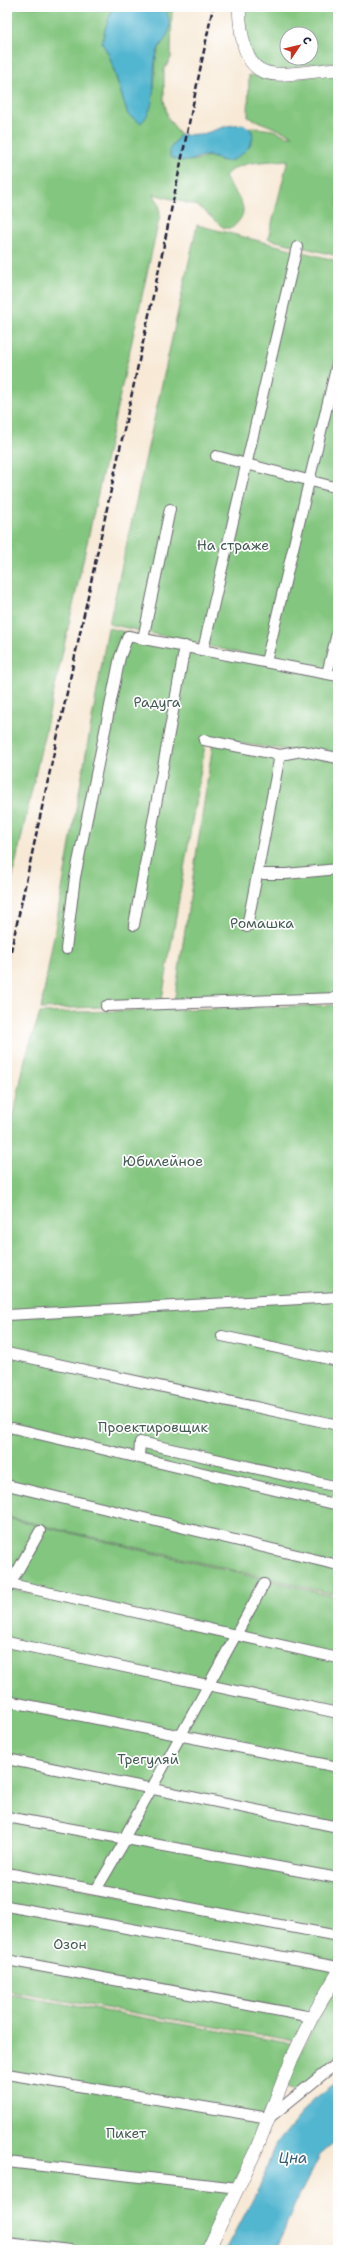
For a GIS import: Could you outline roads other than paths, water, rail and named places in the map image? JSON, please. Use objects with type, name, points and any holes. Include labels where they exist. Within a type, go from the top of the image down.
[{"type":"street","points":[[239,7],[240,26],[246,50],[254,66],[261,71],[272,75],[279,75],[338,69]]},
{"type":"street","points":[[203,650],[297,247]]},
{"type":"street","points":[[266,662],[338,360]]},
{"type":"street","points":[[216,456],[338,488]]},
{"type":"street","points":[[143,638],[170,509]]},
{"type":"street","points":[[327,674],[338,629]]},
{"type":"street","points":[[66,949],[75,877],[120,657],[128,636],[338,676]]},
{"type":"street","points":[[134,925],[185,646]]},
{"type":"street","points":[[204,740],[280,755],[302,751],[338,758]]},
{"type":"street","points":[[247,927],[280,755]]},
{"type":"street","points":[[257,874],[286,874],[338,869]]},
{"type":"street","points":[[106,1006],[338,998]]},
{"type":"street","points":[[7,1315],[338,1297]]},
{"type":"street","points":[[222,1336],[338,1361]]},
{"type":"street","points":[[7,1353],[338,1425]]},
{"type":"street","points":[[13,1428],[338,1505]]},
{"type":"street","points":[[139,1457],[140,1442],[338,1487]]},
{"type":"street","points":[[7,1485],[338,1565]]},
{"type":"street","points":[[40,1531],[9,1586],[338,1658]]},
{"type":"street","points":[[96,1890],[125,1840],[182,1736],[208,1684],[237,1635],[264,1584]]},
{"type":"street","points":[[7,1642],[338,1712]]},
{"type":"street","points":[[7,1702],[338,1767]]},
{"type":"street","points":[[7,1759],[338,1827]]},
{"type":"street","points":[[7,1817],[125,1840],[338,1878]]},
{"type":"street","points":[[7,1873],[338,1936]]},
{"type":"street","points":[[7,1906],[338,1967]]},
{"type":"street","points":[[7,1960],[312,2017]]},
{"type":"street","points":[[208,2250],[238,2188],[269,2118],[292,2058],[312,2017],[338,1973]]},
{"type":"street","points":[[7,2074],[269,2118],[338,2062]]},
{"type":"street","points":[[7,2162],[238,2188]]},
{"type":"street","points":[[7,2243],[70,2250]]},
{"type":"water","points":[[113,7],[165,7],[169,19],[169,31],[158,49],[156,56],[150,108],[147,116],[141,123],[128,115],[109,55],[102,43],[105,29]]},
{"type":"water","points":[[242,124],[249,128],[253,138],[251,144],[242,154],[230,161],[209,156],[200,157],[189,161],[178,160],[170,157],[170,149],[180,135],[203,134],[227,126]]},
{"type":"water","name":"Цна","points":[[338,2081],[338,2140],[320,2155],[295,2204],[276,2250],[226,2250],[261,2184],[274,2147],[313,2100]]},
{"type":"railway","points":[[7,969],[160,264],[213,7]]},
{"type":"park label","name":"На страже","points":[[233,545]]},
{"type":"park label","name":"Радуга","points":[[157,702]]},
{"type":"park label","name":"Ромашка","points":[[262,923]]},
{"type":"park label","name":"Юбилейное","points":[[163,1161]]},
{"type":"park label","name":"Проектировщик","points":[[153,1427]]},
{"type":"park label","name":"Трегуляй","points":[[148,1759]]},
{"type":"park label","name":"Озон","points":[[70,1944]]},
{"type":"park label","name":"Пикет","points":[[126,2133]]}]
